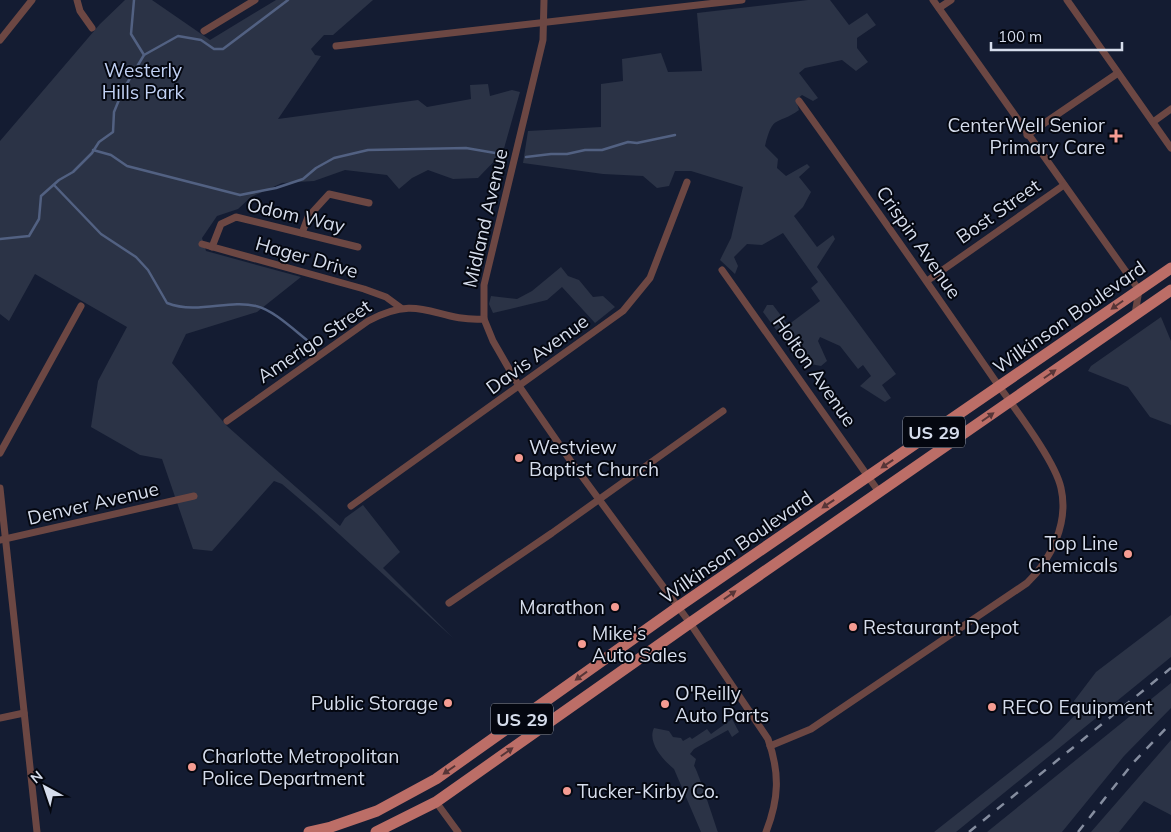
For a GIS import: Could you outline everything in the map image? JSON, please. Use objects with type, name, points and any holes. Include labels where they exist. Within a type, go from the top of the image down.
[{"type":"main road","name":"Wilkinson Boulevard","points":[[309,832],[339,825],[378,811],[431,782],[678,607],[1171,268]]},
{"type":"main road","name":"Wilkinson Boulevard","points":[[376,832],[436,802],[878,492],[1171,290]]},
{"type":"street","points":[[0,40],[32,0]]},
{"type":"street","points":[[77,0],[80,11],[92,28]]},
{"type":"street","points":[[204,31],[255,0]]},
{"type":"street","name":"Midland Avenue","points":[[544,0],[543,40],[484,285],[484,319],[493,341],[519,386],[598,500],[690,623],[757,720],[770,746],[778,780],[776,799],[766,832]]},
{"type":"street","points":[[336,46],[742,0]]},
{"type":"street","points":[[934,0],[1027,136],[1139,290],[1135,314]]},
{"type":"street","points":[[939,8],[951,0]]},
{"type":"street","points":[[1067,0],[1171,148]]},
{"type":"street","points":[[1027,136],[1118,73]]},
{"type":"street","name":"Crispin Avenue","points":[[770,746],[811,729],[1019,589],[1039,571],[1050,554],[1060,525],[1063,507],[1061,488],[1054,470],[1010,402],[799,101]]},
{"type":"street","points":[[1153,122],[1171,109]]},
{"type":"street","name":"Davis Avenue","points":[[351,506],[615,318],[638,295],[658,260],[687,182]]},
{"type":"street","name":"Bost Street","points":[[927,281],[1064,185]]},
{"type":"street","points":[[302,233],[308,217],[329,194],[369,203]]},
{"type":"street","name":"Odom Way","points":[[212,247],[220,226],[232,218],[302,233],[358,248]]},
{"type":"street","name":"Hager Drive","points":[[202,244],[364,289],[386,297],[401,308]]},
{"type":"street","name":"Holton Avenue","points":[[722,270],[878,492]]},
{"type":"street","points":[[1,449],[81,306]]},
{"type":"street","name":"Amerigo Street","points":[[227,421],[368,321],[401,308],[422,308],[462,318],[484,319]]},
{"type":"street","points":[[449,603],[724,411]]},
{"type":"street","points":[[0,488],[3,539],[37,832]]},
{"type":"street","name":"Denver Avenue","points":[[3,539],[194,496]]},
{"type":"street","points":[[0,718],[24,712]]},
{"type":"street","points":[[436,802],[458,832]]},
{"type":"green space","name":"Westerly Hills Park","points":[[125,0],[152,0],[210,40],[276,0],[373,0],[333,35],[324,35],[311,49],[315,55],[321,56],[278,119],[418,100],[427,107],[471,99],[470,85],[488,84],[490,96],[512,90],[520,92],[503,152],[478,178],[453,179],[428,170],[412,178],[399,189],[387,175],[345,170],[314,181],[282,183],[251,197],[238,209],[217,216],[202,238],[206,251],[301,277],[257,312],[186,334],[172,363],[227,426],[340,526],[345,518],[363,505],[400,552],[383,568],[453,638],[316,513],[282,484],[274,481],[212,551],[193,549],[162,459],[140,455],[91,427],[98,381],[127,327],[35,274],[9,321],[0,314],[0,141],[100,24]]},
{"type":"green space","points":[[808,0],[830,0],[849,25],[867,13],[876,25],[857,38],[857,48],[868,62],[856,71],[842,60],[805,68],[799,73],[818,98],[813,101],[802,95],[796,100],[799,110],[773,124],[765,146],[778,159],[777,168],[786,176],[807,164],[810,167],[799,177],[811,192],[803,207],[794,216],[817,247],[833,235],[835,239],[817,267],[896,374],[882,385],[891,398],[885,402],[860,386],[871,376],[863,365],[858,369],[840,346],[820,337],[818,341],[827,361],[821,366],[800,362],[763,312],[767,305],[773,305],[788,325],[820,301],[811,288],[818,282],[783,233],[762,245],[747,244],[734,257],[738,266],[735,274],[720,260],[731,238],[743,187],[691,171],[675,171],[669,186],[657,188],[643,176],[603,174],[523,163],[528,131],[601,127],[601,84],[623,81],[622,59],[661,53],[668,72],[702,71],[697,13]]},
{"type":"green space","points":[[561,267],[568,276],[579,280],[593,297],[603,296],[615,307],[595,323],[562,287],[547,300],[493,313],[489,304],[491,296],[517,299],[532,291]]},
{"type":"green space","points":[[1161,317],[1171,341],[1171,425],[1150,417],[1128,387],[1088,371],[1091,366]]},
{"type":"green space","points":[[1171,615],[1171,657],[956,832],[934,832],[1052,739],[1076,714],[1074,701],[1096,672]]},
{"type":"green space","points":[[1171,683],[1171,708],[1124,756],[1062,832],[987,832]]},
{"type":"green space","points":[[732,719],[739,732],[732,737],[728,730],[694,749],[690,754],[696,759],[694,766],[718,832],[701,832],[674,769],[657,750],[652,733],[654,728],[669,731],[673,737],[681,738],[683,741],[690,737],[692,739],[707,729],[711,734]]},
{"type":"green space","points":[[1171,740],[1171,815],[1144,801],[1119,832],[1091,832]]},
{"type":"waterway","points":[[134,0],[131,34],[144,55]]},
{"type":"waterway","points":[[0,239],[29,236],[39,219],[41,196],[59,180],[73,172],[92,153],[99,142],[113,132],[114,112],[123,90],[144,55],[178,36],[201,40],[214,49],[223,49],[288,0]]},
{"type":"waterway","points":[[526,157],[567,154],[585,150],[602,150],[628,142],[637,143],[675,135]]},
{"type":"waterway","points":[[93,150],[111,155],[127,166],[240,195],[276,188],[303,179],[316,168],[334,158],[368,150],[466,148],[501,154]]},
{"type":"waterway","points":[[54,185],[101,234],[136,257],[148,270],[167,303],[190,308],[235,304],[263,308],[316,347]]},
{"type":"railway","points":[[969,832],[1171,668]]},
{"type":"railway","points":[[1078,832],[1133,763],[1171,723]]},
{"type":"place","name":"CenterWell Senior Primary Care","points":[[1116,136]]},
{"type":"place","name":"Westview Baptist Church","points":[[519,458]]},
{"type":"place","name":"Top Line Chemicals","points":[[1128,554]]},
{"type":"place","name":"Marathon","points":[[615,607]]},
{"type":"place","name":"Restaurant Depot","points":[[853,627]]},
{"type":"place","name":"Mike's Auto Sales","points":[[582,644]]},
{"type":"place","name":"Public Storage","points":[[448,703]]},
{"type":"place","name":"O'Reilly Auto Parts","points":[[665,704]]},
{"type":"place","name":"RECO Equipment","points":[[992,707]]},
{"type":"place","name":"Charlotte Metropolitan Police Department","points":[[192,767]]},
{"type":"place","name":"Tucker-Kirby Co.","points":[[567,791]]}]
